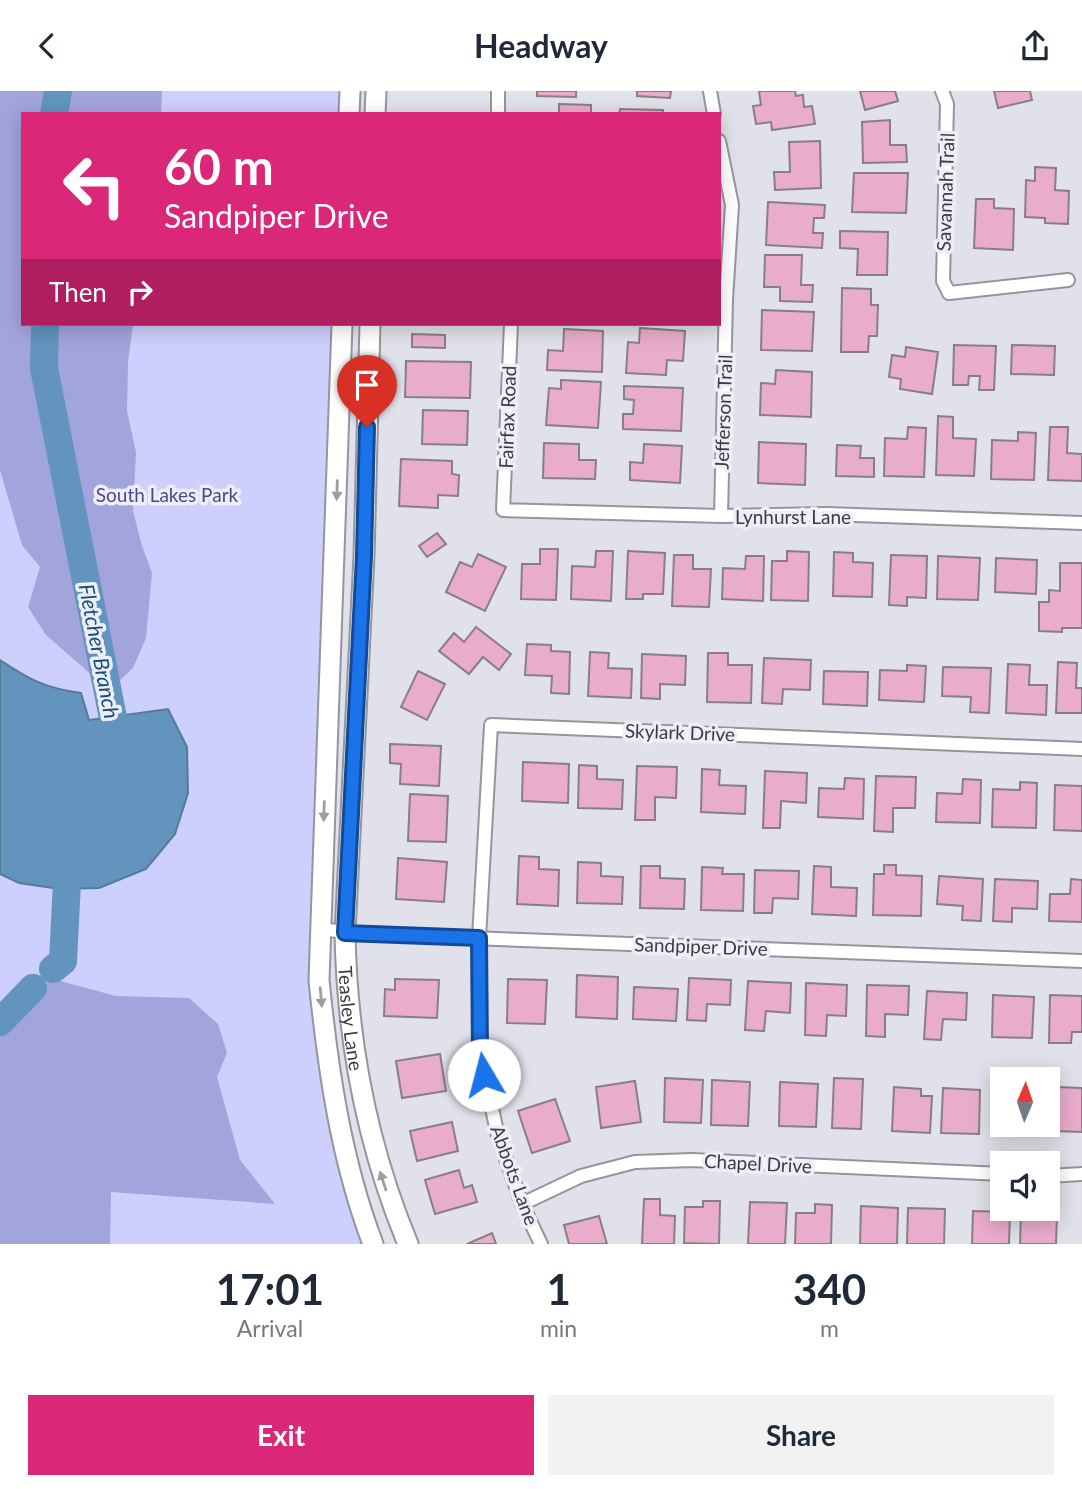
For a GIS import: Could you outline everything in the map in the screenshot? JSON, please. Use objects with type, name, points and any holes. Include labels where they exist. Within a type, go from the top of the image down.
[{"type":"main road","points":[[349,112],[350,91]]},
{"type":"main road","points":[[375,112],[376,91]]},
{"type":"main road","name":"Teasley Lane","points":[[342,326],[319,980],[331,1080],[360,1210],[373,1244]]},
{"type":"main road","name":"Teasley Lane","points":[[370,326],[364,556],[345,933],[351,1028],[363,1106],[388,1195],[408,1244]]},
{"type":"street","points":[[498,91],[498,112]]},
{"type":"street","points":[[710,91],[714,112]]},
{"type":"street","name":"Savannah Trail","points":[[942,91],[947,104],[943,281],[949,293],[1068,280]]},
{"type":"street","name":"Jefferson Trail","points":[[721,151],[732,205],[726,299],[721,516]]},
{"type":"street","name":"Fairfax Road","points":[[503,510],[511,326]]},
{"type":"street","name":"Lynhurst Lane","points":[[503,510],[721,516],[827,514],[1082,523]]},
{"type":"street","name":"Skylark Drive","points":[[479,938],[491,725],[1082,749]]},
{"type":"street","name":"Sandpiper Drive","points":[[320,929],[345,933],[1082,961]]},
{"type":"street","name":"Abbots Lane","points":[[479,938],[480,1054],[498,1136],[522,1204],[541,1244]]},
{"type":"street","name":"Chapel Drive","points":[[522,1204],[581,1176],[635,1161],[692,1160],[990,1173]]},
{"type":"street","points":[[1060,1175],[1082,1174]]},
{"type":"green space","name":"South Lakes Park","points":[[0,91],[348,91],[348,112],[21,112],[21,326],[340,326],[320,929],[331,1080],[374,1244],[0,1244]]},
{"type":"shaded area","points":[[0,91],[162,91],[161,112],[21,112],[21,326],[133,326],[128,362],[127,411],[136,452],[133,511],[152,573],[146,638],[133,668],[114,686],[102,684],[46,635],[28,607],[40,567],[22,545],[0,470]]},
{"type":"shaded area","points":[[0,660],[38,682],[81,693],[89,720],[168,709],[187,747],[188,793],[175,834],[146,869],[99,888],[60,889],[19,883],[0,874]]},
{"type":"shaded area","points":[[34,974],[116,996],[189,998],[218,1024],[227,1053],[217,1077],[240,1160],[275,1204],[111,1192],[110,1244],[0,1244],[0,1018],[27,999]]},
{"type":"building","points":[[537,91],[576,91],[576,97],[537,96]]},
{"type":"building","points":[[637,91],[671,91],[670,98],[637,96]]},
{"type":"building","points":[[759,91],[795,91],[796,96],[803,95],[804,107],[812,106],[815,124],[772,130],[771,122],[756,124],[753,106],[761,105]]},
{"type":"building","points":[[860,91],[895,91],[898,101],[865,110]]},
{"type":"building","points":[[994,91],[1030,91],[1032,100],[998,108]]},
{"type":"building","points":[[559,104],[591,105],[591,112],[559,112]]},
{"type":"building","points":[[620,109],[663,110],[663,112],[619,112]]},
{"type":"building","points":[[890,120],[890,145],[906,145],[907,162],[863,163],[862,122]]},
{"type":"building","points":[[820,141],[821,188],[775,190],[774,172],[790,172],[789,142]]},
{"type":"building","points":[[1035,167],[1056,168],[1055,190],[1069,191],[1068,224],[1045,223],[1045,218],[1025,217],[1026,180],[1035,181]]},
{"type":"building","points":[[854,173],[908,173],[906,213],[852,212]]},
{"type":"building","points":[[976,199],[994,199],[994,208],[1014,209],[1013,250],[974,248]]},
{"type":"building","points":[[768,202],[825,205],[824,218],[814,218],[813,233],[823,233],[822,248],[766,245]]},
{"type":"building","points":[[840,231],[888,232],[887,275],[857,275],[858,249],[840,248]]},
{"type":"building","points":[[765,255],[802,255],[801,285],[813,285],[812,302],[780,301],[780,287],[764,287]]},
{"type":"building","points":[[842,288],[871,289],[871,305],[878,305],[877,336],[869,336],[868,352],[841,352]]},
{"type":"building","points":[[762,310],[814,312],[812,351],[761,350]]},
{"type":"building","points":[[640,328],[685,331],[683,361],[667,360],[666,375],[626,373],[628,342],[639,343]]},
{"type":"building","points":[[564,329],[603,331],[602,372],[547,370],[548,350],[563,351]]},
{"type":"building","points":[[412,334],[445,335],[445,348],[412,347]]},
{"type":"building","points":[[954,345],[996,346],[994,390],[979,390],[980,376],[969,376],[968,385],[953,385]]},
{"type":"building","points":[[1012,345],[1055,346],[1054,375],[1011,374]]},
{"type":"building","points":[[906,347],[938,352],[932,394],[900,389],[901,379],[889,377],[892,355],[905,357]]},
{"type":"building","points":[[406,361],[471,362],[470,398],[405,397]]},
{"type":"building","points":[[776,370],[812,372],[811,417],[760,415],[761,383],[775,384]]},
{"type":"building","points":[[561,380],[601,382],[598,428],[546,425],[549,388],[561,389]]},
{"type":"building","points":[[624,386],[683,388],[681,431],[623,429],[623,414],[633,414],[634,400],[624,399]]},
{"type":"building","points":[[423,410],[468,411],[467,445],[422,444]]},
{"type":"building","points":[[938,416],[953,417],[953,438],[976,439],[974,476],[936,475]]},
{"type":"building","points":[[908,427],[926,428],[924,477],[884,476],[885,438],[907,439]]},
{"type":"building","points":[[1050,427],[1068,427],[1067,453],[1082,454],[1082,481],[1048,480]]},
{"type":"building","points":[[1018,432],[1036,433],[1034,480],[991,479],[992,440],[1018,441]]},
{"type":"building","points":[[759,442],[806,444],[805,485],[758,483]]},
{"type":"building","points":[[544,443],[579,444],[579,460],[596,460],[595,479],[543,478]]},
{"type":"building","points":[[644,444],[682,446],[680,483],[630,480],[630,462],[643,463]]},
{"type":"building","points":[[837,445],[861,446],[860,458],[874,458],[874,477],[836,476]]},
{"type":"building","points":[[401,459],[452,461],[452,474],[459,475],[458,496],[438,495],[438,508],[399,506]]},
{"type":"building","points":[[437,533],[446,544],[427,557],[419,546]]},
{"type":"building","points":[[540,549],[558,549],[556,600],[521,599],[522,564],[540,564]]},
{"type":"building","points":[[596,551],[613,551],[611,601],[571,599],[572,566],[595,567]]},
{"type":"building","points":[[628,551],[665,553],[663,594],[643,594],[643,599],[626,599]]},
{"type":"building","points":[[787,551],[809,552],[808,601],[771,600],[772,561],[787,561]]},
{"type":"building","points":[[834,552],[853,553],[853,562],[873,563],[872,597],[833,596]]},
{"type":"building","points":[[478,554],[506,567],[485,611],[446,592],[460,562],[472,567]]},
{"type":"building","points":[[674,555],[693,555],[693,569],[711,569],[709,607],[672,606]]},
{"type":"building","points":[[891,555],[927,556],[926,598],[907,597],[907,606],[889,605]]},
{"type":"building","points":[[746,556],[764,556],[763,601],[722,599],[723,568],[745,569]]},
{"type":"building","points":[[938,556],[980,558],[978,600],[937,599]]},
{"type":"building","points":[[996,558],[1037,560],[1036,594],[995,592]]},
{"type":"building","points":[[1060,563],[1082,563],[1082,628],[1062,628],[1062,632],[1039,631],[1039,602],[1049,602],[1049,590],[1060,591]]},
{"type":"building","points":[[476,627],[511,654],[499,670],[483,657],[469,674],[439,651],[454,633],[464,642]]},
{"type":"building","points":[[527,644],[551,645],[551,651],[570,652],[569,694],[551,693],[552,676],[525,675]]},
{"type":"building","points":[[590,652],[609,653],[608,668],[632,669],[631,698],[588,696]]},
{"type":"building","points":[[708,653],[728,653],[728,665],[752,665],[751,703],[707,702]]},
{"type":"building","points":[[642,654],[686,656],[685,685],[660,684],[660,699],[641,698]]},
{"type":"building","points":[[764,658],[811,660],[810,690],[783,689],[782,704],[762,703]]},
{"type":"building","points":[[1058,662],[1077,663],[1076,688],[1082,688],[1082,713],[1056,713]]},
{"type":"building","points":[[1008,664],[1030,665],[1029,685],[1047,685],[1046,715],[1006,713]]},
{"type":"building","points":[[907,665],[926,666],[924,702],[879,700],[880,670],[907,671]]},
{"type":"building","points":[[943,667],[991,668],[989,713],[970,712],[971,697],[942,696]]},
{"type":"building","points":[[418,671],[445,684],[427,720],[401,707]]},
{"type":"building","points":[[824,671],[868,672],[867,706],[823,704]]},
{"type":"building","points":[[390,744],[441,746],[439,786],[400,784],[401,764],[390,763]]},
{"type":"building","points":[[523,762],[569,764],[568,803],[522,801]]},
{"type":"building","points":[[579,765],[597,766],[597,779],[623,780],[622,809],[578,808]]},
{"type":"building","points":[[637,766],[677,767],[676,798],[655,797],[655,820],[635,820]]},
{"type":"building","points":[[702,769],[720,770],[719,785],[746,786],[745,814],[701,812]]},
{"type":"building","points":[[765,771],[807,773],[806,803],[781,801],[780,828],[763,828]]},
{"type":"building","points":[[876,776],[916,777],[915,808],[893,808],[893,832],[874,831]]},
{"type":"building","points":[[845,778],[864,779],[863,819],[818,817],[819,788],[844,789]]},
{"type":"building","points":[[963,779],[981,780],[980,823],[936,822],[937,793],[962,794]]},
{"type":"building","points":[[1020,782],[1037,783],[1036,828],[992,827],[993,789],[1020,790]]},
{"type":"building","points":[[1055,785],[1082,786],[1082,831],[1054,830]]},
{"type":"building","points":[[410,794],[448,796],[446,842],[408,841]]},
{"type":"building","points":[[519,856],[539,857],[539,869],[559,870],[558,906],[517,904]]},
{"type":"building","points":[[398,858],[447,862],[444,902],[396,899]]},
{"type":"building","points":[[578,862],[601,863],[601,876],[623,877],[622,904],[577,903]]},
{"type":"building","points":[[884,865],[896,865],[896,875],[922,876],[921,916],[873,915],[874,874],[884,874]]},
{"type":"building","points":[[641,866],[660,866],[660,878],[685,879],[684,909],[640,908]]},
{"type":"building","points":[[814,866],[831,867],[831,887],[857,888],[856,916],[812,914]]},
{"type":"building","points":[[702,867],[723,868],[722,874],[744,874],[743,911],[701,910]]},
{"type":"building","points":[[755,870],[799,871],[798,899],[773,898],[772,913],[754,913]]},
{"type":"building","points":[[939,876],[983,879],[981,921],[962,920],[963,906],[937,904]]},
{"type":"building","points":[[995,879],[1038,881],[1037,909],[1012,908],[1012,922],[993,921]]},
{"type":"building","points":[[1071,879],[1082,880],[1082,922],[1049,921],[1050,894],[1070,894]]},
{"type":"building","points":[[577,975],[618,977],[617,1019],[576,1017]]},
{"type":"building","points":[[689,978],[731,980],[730,1005],[707,1004],[706,1021],[687,1020]]},
{"type":"building","points":[[395,979],[439,980],[437,1018],[384,1016],[385,989],[395,990]]},
{"type":"building","points":[[508,979],[547,980],[545,1024],[507,1023]]},
{"type":"building","points":[[748,981],[791,983],[790,1013],[766,1011],[764,1031],[745,1030]]},
{"type":"building","points":[[806,983],[847,985],[846,1016],[827,1015],[826,1036],[805,1035]]},
{"type":"building","points":[[867,985],[909,986],[908,1015],[885,1014],[885,1037],[866,1036]]},
{"type":"building","points":[[634,987],[678,989],[676,1021],[633,1019]]},
{"type":"building","points":[[927,991],[967,993],[966,1020],[943,1019],[941,1040],[924,1039]]},
{"type":"building","points":[[993,995],[1034,997],[1032,1038],[992,1037]]},
{"type":"building","points":[[1050,995],[1082,996],[1082,1032],[1072,1032],[1071,1043],[1049,1043]]},
{"type":"building","points":[[440,1054],[446,1091],[402,1098],[396,1061]]},
{"type":"building","points":[[665,1078],[703,1080],[701,1123],[664,1122]]},
{"type":"building","points":[[834,1078],[863,1079],[861,1129],[832,1128]]},
{"type":"building","points":[[712,1080],[750,1082],[748,1126],[711,1125]]},
{"type":"building","points":[[635,1081],[641,1122],[601,1128],[596,1087]]},
{"type":"building","points":[[780,1082],[818,1084],[816,1127],[779,1126]]},
{"type":"building","points":[[894,1087],[921,1089],[921,1096],[932,1096],[930,1133],[892,1131]]},
{"type":"building","points":[[1060,1087],[1082,1088],[1082,1132],[1060,1131]]},
{"type":"building","points":[[943,1088],[980,1090],[979,1134],[941,1133]]},
{"type":"building","points":[[555,1099],[570,1141],[532,1153],[518,1111]]},
{"type":"building","points":[[452,1122],[458,1151],[417,1161],[410,1131]]},
{"type":"building","points":[[459,1170],[464,1188],[472,1185],[477,1202],[435,1214],[425,1180]]},
{"type":"building","points":[[644,1199],[660,1199],[660,1215],[675,1216],[674,1244],[642,1244]]},
{"type":"building","points":[[703,1201],[720,1201],[719,1244],[684,1243],[685,1207],[703,1207]]},
{"type":"building","points":[[750,1202],[787,1203],[785,1244],[748,1244]]},
{"type":"building","points":[[815,1204],[832,1205],[831,1244],[795,1244],[796,1213],[815,1213]]},
{"type":"building","points":[[861,1206],[898,1208],[897,1244],[860,1244]]},
{"type":"building","points":[[908,1208],[945,1209],[944,1244],[907,1244]]},
{"type":"building","points":[[973,1211],[990,1211],[990,1221],[1010,1221],[1009,1244],[972,1244]]},
{"type":"building","points":[[599,1216],[607,1244],[569,1244],[564,1225]]},
{"type":"building","points":[[1021,1221],[1057,1221],[1056,1244],[1020,1244]]},
{"type":"building","points":[[492,1233],[496,1244],[467,1244]]},
{"type":"waterway","name":"Fletcher Branch","points":[[54,112],[58,91]]},
{"type":"waterway","name":"Fletcher Branch","points":[[45,326],[44,368],[116,733],[109,754]]},
{"type":"waterway","name":"Fletcher Branch","points":[[53,969],[63,961],[67,882],[76,852]]},
{"type":"waterway","name":"Fletcher Branch","points":[[0,1022],[33,988]]},
{"type":"route","points":[[367,427],[364,556],[345,933],[479,938],[480,1054],[484,1075]]}]
